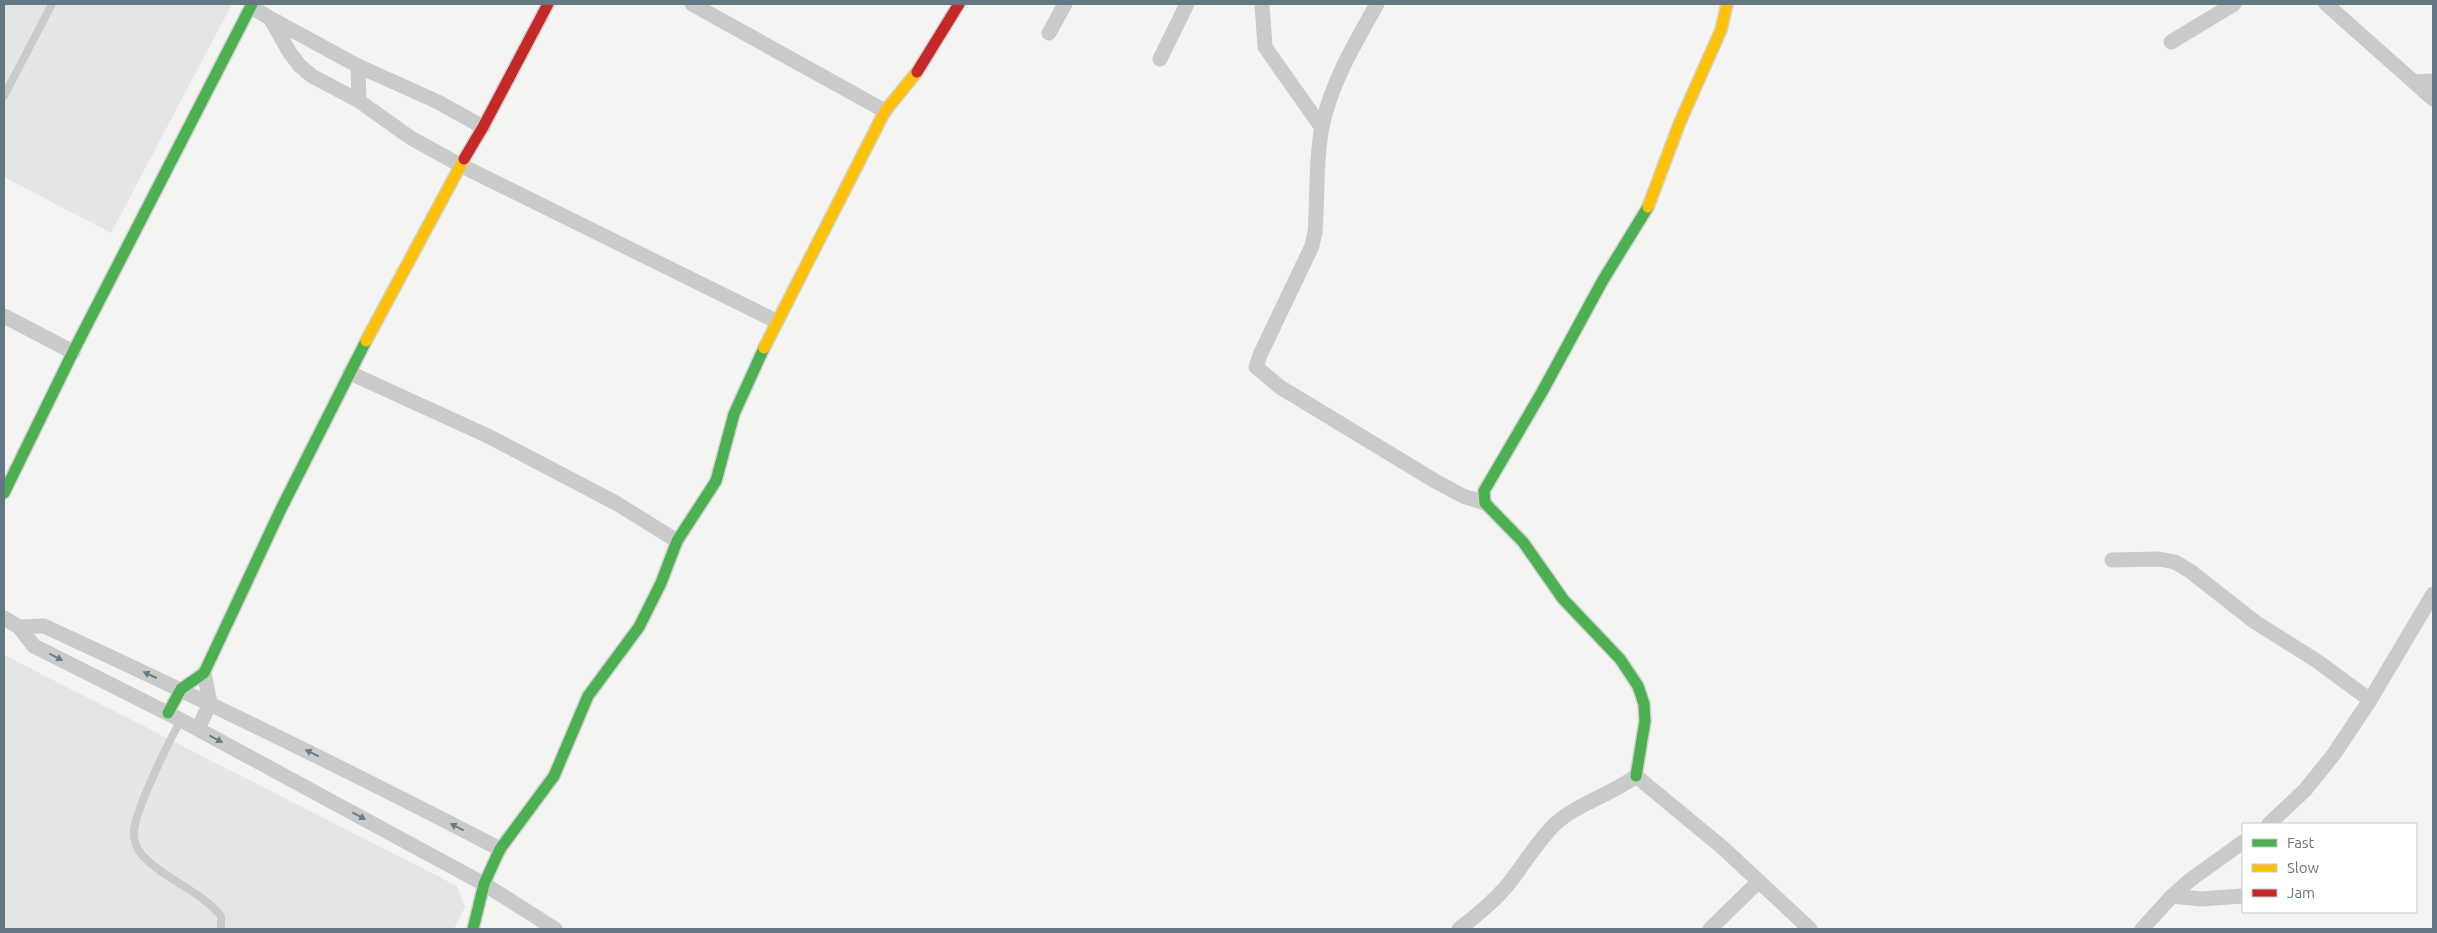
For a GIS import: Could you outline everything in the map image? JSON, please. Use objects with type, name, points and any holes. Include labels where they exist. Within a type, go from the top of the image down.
[{"type":"street","points":[[174,717],[181,689],[204,673],[281,509],[350,373],[460,164],[483,127],[548,4]]},
{"type":"street","points":[[692,4],[885,111]]},
{"type":"street","points":[[473,929],[484,884],[500,850],[554,776],[583,704],[639,627],[661,583],[677,541],[716,481],[734,414],[776,321],[885,111],[917,72],[959,4]]},
{"type":"street","points":[[1049,33],[1065,4]]},
{"type":"street","points":[[1160,59],[1187,4]]},
{"type":"street","points":[[1263,4],[1265,46],[1322,128]]},
{"type":"street","points":[[1377,4],[1351,51],[1334,89],[1322,128],[1315,232],[1312,246],[1256,367],[1280,387],[1435,481],[1463,496],[1484,504],[1523,542],[1563,599],[1620,659],[1638,686],[1644,704],[1645,721],[1636,776],[1619,789],[1556,824],[1531,852],[1505,888],[1481,912],[1459,929]]},
{"type":"street","points":[[1484,504],[1484,491],[1488,480],[1542,392],[1603,280],[1648,208],[1683,116],[1720,30],[1727,4]]},
{"type":"street","points":[[2171,42],[2234,4]]},
{"type":"street","points":[[2326,4],[2433,99]]},
{"type":"street","points":[[4,493],[73,352],[252,5],[270,18],[358,66],[438,102],[483,127]]},
{"type":"street","points":[[270,18],[278,35],[300,66],[329,86],[359,100],[412,138],[460,164],[776,321]]},
{"type":"street","points":[[358,66],[359,100]]},
{"type":"street","points":[[2414,82],[2433,81]]},
{"type":"street","points":[[4,316],[73,352]]},
{"type":"street","points":[[350,373],[488,436],[616,503],[677,541]]},
{"type":"street","points":[[2112,560],[2175,562],[2190,571],[2255,622],[2317,661],[2370,700]]},
{"type":"street","points":[[2270,823],[2305,790],[2334,754],[2370,700],[2433,594]]},
{"type":"street","points":[[4,618],[19,627],[34,646],[198,729],[484,884],[555,929]]},
{"type":"street","points":[[19,627],[44,626],[181,689],[356,775],[500,850]]},
{"type":"street","points":[[198,729],[210,704],[204,673]]},
{"type":"street","points":[[1636,776],[1759,881],[1810,929]]},
{"type":"street","points":[[2142,929],[2172,896],[2242,843]]},
{"type":"street","points":[[1710,929],[1759,881]]},
{"type":"street","points":[[2172,896],[2201,899],[2242,896]]},
{"type":"lane","points":[[4,96],[52,4]]},
{"type":"lane","points":[[174,717],[141,806],[134,830],[136,845],[142,856],[152,864],[213,906],[221,916],[221,929]]},
{"type":"shaded area","points":[[4,4],[232,4],[111,233],[4,177]]},
{"type":"shaded area","points":[[4,655],[457,886],[465,907],[454,929],[4,929]]},
{"type":"traffic: fast","points":[[4,493],[73,352],[252,4]]},
{"type":"traffic: fast","points":[[1636,776],[1645,721],[1644,704],[1638,686],[1620,659],[1563,599],[1523,542],[1485,503],[1484,491],[1542,392],[1603,280],[1648,207]]},
{"type":"traffic: fast","points":[[168,713],[181,689],[204,673],[281,509],[366,341]]},
{"type":"traffic: fast","points":[[473,929],[484,884],[500,849],[554,776],[588,696],[639,627],[661,583],[677,541],[716,481],[734,414],[764,348]]},
{"type":"traffic: slow","points":[[1648,207],[1680,122],[1721,30],[1727,4]]},
{"type":"traffic: slow","points":[[764,348],[885,111],[917,72]]},
{"type":"traffic: slow","points":[[366,341],[464,159]]},
{"type":"traffic: jam","points":[[464,159],[548,4]]},
{"type":"traffic: jam","points":[[917,72],[959,4]]}]
